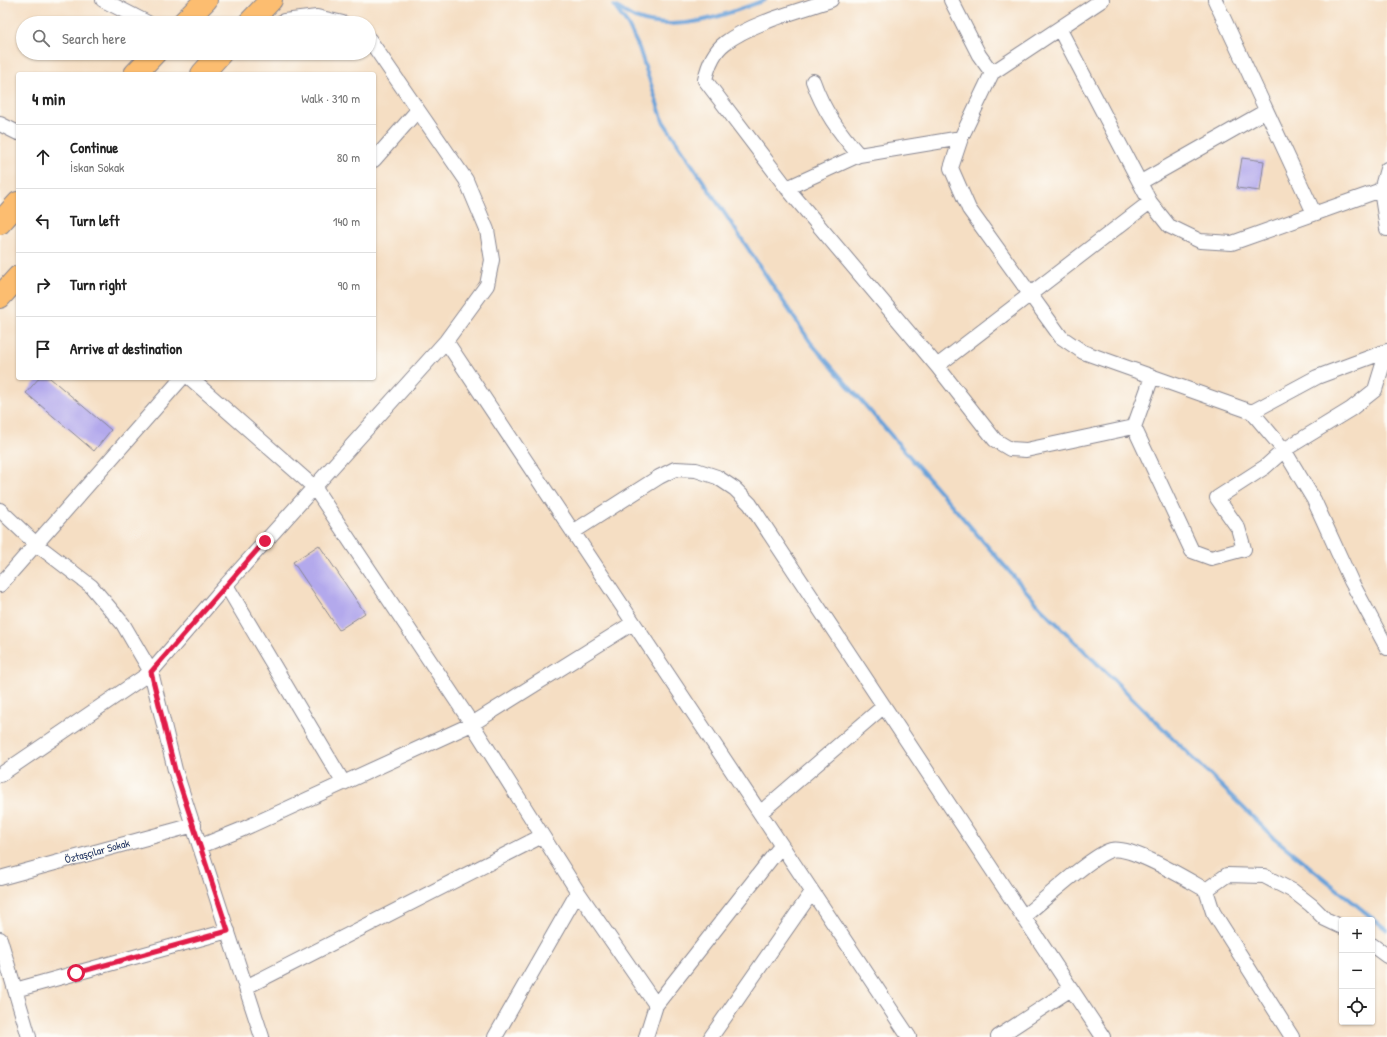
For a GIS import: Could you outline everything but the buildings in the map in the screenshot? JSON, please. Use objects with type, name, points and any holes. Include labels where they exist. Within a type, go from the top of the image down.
[{"type":"main road","points":[[190,16],[206,0]]},
{"type":"main road","points":[[256,16],[271,0]]},
{"type":"main road","points":[[138,72],[149,60]]},
{"type":"main road","points":[[0,222],[16,205]]},
{"type":"main road","points":[[0,297],[16,279]]},
{"type":"street","points":[[104,0],[135,16]]},
{"type":"street","points":[[831,0],[758,25],[725,43],[708,65],[705,80],[787,188],[937,366],[995,440],[1010,450],[1026,450],[1134,427]]},
{"type":"street","points":[[951,0],[979,55],[992,73]]},
{"type":"street","points":[[1102,0],[1060,30],[992,73],[961,138],[951,168],[969,209],[1061,337],[1083,352],[1252,412],[1284,450],[1314,500],[1351,581],[1387,648]]},
{"type":"street","points":[[1215,0],[1314,213]]},
{"type":"street","points":[[1060,30],[1141,182],[1150,202],[1169,226],[1200,241],[1232,244],[1314,213],[1381,190]]},
{"type":"street","points":[[0,775],[151,672],[226,585],[446,342],[486,285],[492,260],[487,230],[466,180],[376,50]]},
{"type":"street","points":[[813,81],[821,102],[836,128],[859,155]]},
{"type":"street","points":[[376,158],[417,111]]},
{"type":"street","points":[[1141,182],[1266,111]]},
{"type":"street","points":[[0,124],[16,132]]},
{"type":"street","points":[[787,188],[859,155],[961,138]]},
{"type":"street","points":[[1387,169],[1381,190],[1387,230]]},
{"type":"street","points":[[937,366],[1150,202]]},
{"type":"street","points":[[446,342],[909,1037]]},
{"type":"street","points":[[1152,377],[1134,427],[1192,551],[1211,558],[1244,549],[1238,528],[1217,498],[1266,467],[1284,450],[1351,409],[1375,390],[1387,351]]},
{"type":"street","points":[[1252,412],[1317,377],[1387,351]]},
{"type":"street","points":[[0,585],[180,380]]},
{"type":"street","points":[[192,380],[314,487],[472,724],[578,892],[656,1005]]},
{"type":"street","points":[[573,532],[659,477],[675,469],[696,470],[717,477],[735,489],[750,504],[1103,1037]]},
{"type":"street","points":[[0,510],[36,544],[91,586],[123,624],[151,672],[175,770],[262,1037]]},
{"type":"street","points":[[226,585],[343,782]]},
{"type":"street","points":[[201,846],[243,829],[472,724],[633,623]]},
{"type":"street","points":[[760,813],[884,706]]},
{"type":"street","name":"Öztaşçılar Sokak","points":[[0,878],[194,825]]},
{"type":"street","points":[[246,987],[542,836]]},
{"type":"street","points":[[646,1037],[656,1005],[781,846]]},
{"type":"street","points":[[1023,917],[1095,858],[1111,850],[1128,852],[1147,859],[1206,890],[1213,912],[1292,1037]]},
{"type":"street","points":[[1206,890],[1227,875],[1264,876],[1292,891],[1311,905],[1325,919],[1339,926]]},
{"type":"street","points":[[495,1037],[578,892]]},
{"type":"street","points":[[711,1037],[812,892]]},
{"type":"street","points":[[15,990],[228,931]]},
{"type":"street","points":[[0,939],[29,1037]]},
{"type":"street","points":[[1375,947],[1387,956]]},
{"type":"street","points":[[998,1037],[1071,989]]},
{"type":"waterway","points":[[616,7],[635,18],[668,24],[702,21],[718,17],[765,0]]},
{"type":"waterway","points":[[614,6],[628,25],[639,48],[663,121],[811,343],[1041,608],[1272,836],[1387,930]]},
{"type":"route","points":[[76,973],[228,931],[175,770],[151,672],[265,541]]}]
